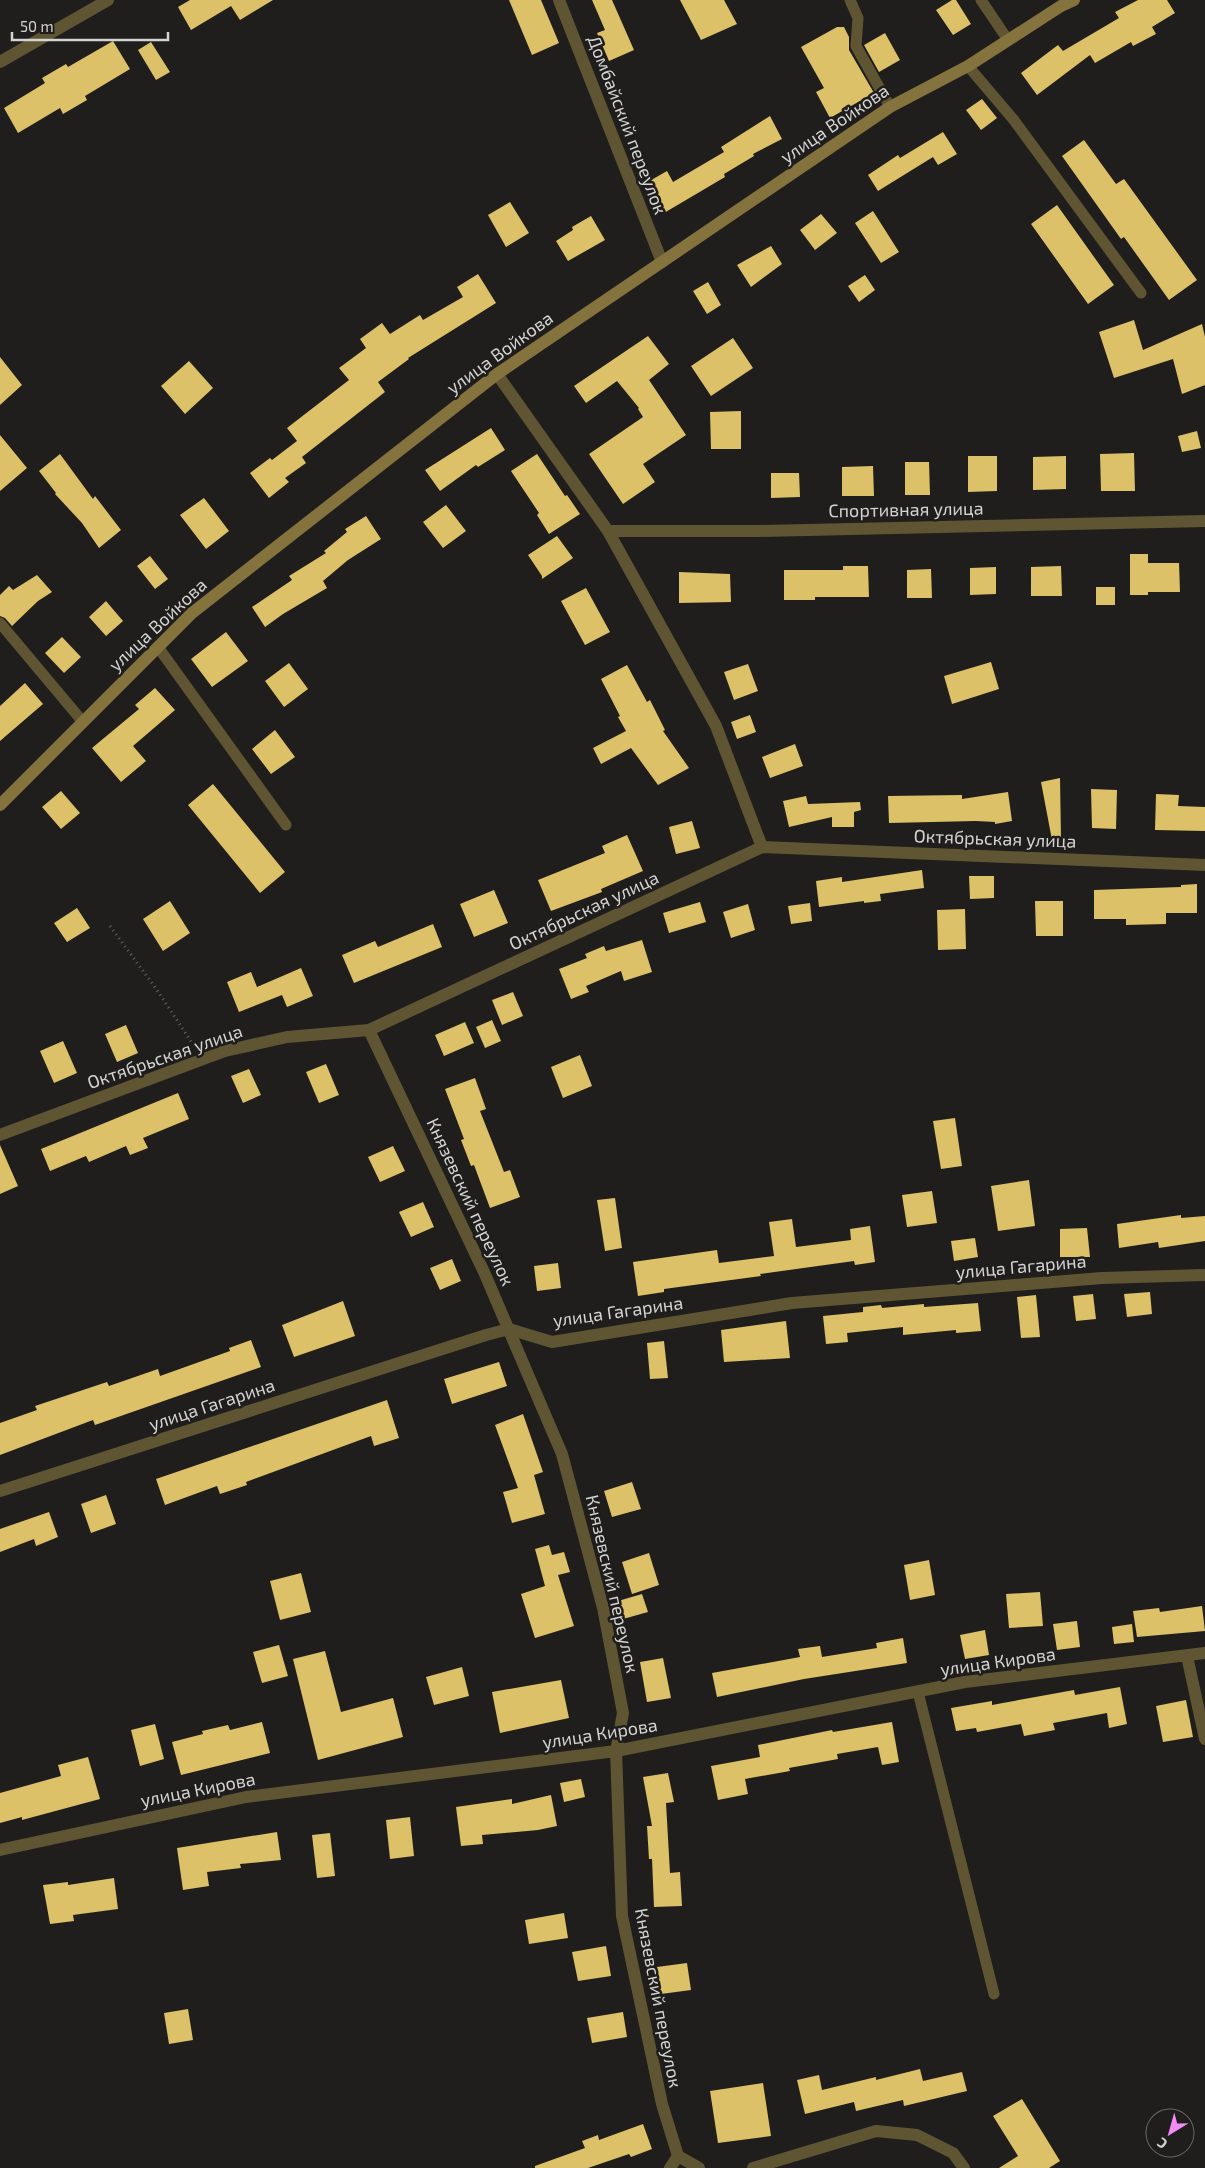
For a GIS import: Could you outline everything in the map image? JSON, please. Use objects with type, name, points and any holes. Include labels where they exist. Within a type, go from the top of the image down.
[{"type":"street","points":[[0,62],[108,0]]},
{"type":"street","name":"Домбайский переулок","points":[[559,0],[662,262]]},
{"type":"street","name":"улица Войкова","points":[[0,806],[192,613],[497,374],[890,107],[968,66],[1074,0]]},
{"type":"street","points":[[497,374],[608,531],[716,726],[762,847]]},
{"type":"street","name":"Спортивная улица","points":[[608,531],[768,531],[1205,521]]},
{"type":"street","name":"Октябрьская улица","points":[[0,1135],[225,1051],[287,1037],[369,1030],[762,847],[1205,865]]},
{"type":"street","name":"Князевский переулок","points":[[369,1030],[510,1329],[562,1454],[603,1608],[623,1713],[616,1751],[622,1916],[662,2104],[678,2156]]},
{"type":"street","name":"улица Гагарина","points":[[0,1492],[486,1335],[510,1329],[552,1342],[792,1303],[1102,1278],[1205,1275]]},
{"type":"street","name":"улица Кирова","points":[[0,1850],[246,1797],[616,1751],[965,1682],[1205,1653]]},
{"type":"street","points":[[1187,1656],[1205,1739]]},
{"type":"street","points":[[753,2168],[876,2131],[917,2135],[953,2153],[964,2168]]},
{"type":"street","points":[[670,2168],[678,2156],[700,2168]]},
{"type":"lane","points":[[850,0],[858,18],[856,46],[890,107]]},
{"type":"lane","points":[[981,0],[1008,40]]},
{"type":"lane","points":[[968,66],[1013,119],[1141,292]]},
{"type":"lane","points":[[0,623],[83,722]]},
{"type":"lane","points":[[158,647],[286,825]]},
{"type":"lane","points":[[918,1692],[994,1994]]},
{"type":"path","points":[[110,926],[157,990],[203,1059]]},
{"type":"building","points":[[190,0],[273,0],[240,20],[231,6],[191,30],[178,7]]},
{"type":"building","points":[[509,0],[541,0],[559,43],[532,55]]},
{"type":"building","points":[[592,0],[612,0],[634,50],[609,61],[597,33],[605,30]]},
{"type":"building","points":[[680,0],[724,0],[737,24],[701,40]]},
{"type":"building","points":[[952,0],[956,0],[971,24],[953,35],[936,10]]},
{"type":"building","points":[[1138,0],[1167,0],[1175,13],[1152,27],[1156,34],[1133,46],[1131,42],[1095,63],[1090,55],[1037,95],[1021,73],[1058,45],[1063,51],[1119,18],[1115,12]]},
{"type":"building","points":[[837,27],[844,27],[849,37],[849,50],[874,93],[830,118],[816,92],[824,88],[801,47]]},
{"type":"building","points":[[885,33],[900,60],[879,72],[864,45]]},
{"type":"building","points":[[113,41],[130,69],[85,96],[87,100],[63,114],[60,108],[18,133],[4,108],[45,83],[42,78],[66,64],[68,67]]},
{"type":"building","points":[[151,42],[170,72],[156,80],[138,50]]},
{"type":"building","points":[[982,99],[997,118],[981,130],[966,110]]},
{"type":"building","points":[[770,116],[782,139],[753,154],[754,156],[724,174],[725,177],[664,213],[646,183],[667,171],[673,182],[724,152],[721,147]]},
{"type":"building","points":[[943,132],[957,154],[938,165],[933,157],[878,191],[868,175],[898,155],[900,158]]},
{"type":"building","points":[[1084,140],[1116,184],[1124,179],[1197,280],[1169,300],[1124,237],[1121,239],[1062,156]]},
{"type":"building","points":[[510,202],[529,233],[506,247],[488,215]]},
{"type":"building","points":[[1057,205],[1114,285],[1088,304],[1031,224]]},
{"type":"building","points":[[873,211],[899,252],[881,263],[855,223]]},
{"type":"building","points":[[821,214],[837,233],[815,250],[800,230]]},
{"type":"building","points":[[591,216],[605,240],[568,261],[556,241],[573,230],[572,227]]},
{"type":"building","points":[[771,246],[782,264],[751,287],[737,265]]},
{"type":"building","points":[[478,274],[496,303],[408,358],[378,382],[385,392],[302,457],[306,463],[285,478],[289,482],[269,498],[250,473],[270,458],[272,460],[297,441],[287,428],[349,380],[339,368],[366,348],[360,339],[382,323],[390,334],[420,315],[423,320],[463,297],[457,287]]},
{"type":"building","points":[[865,275],[875,290],[859,302],[848,286]]},
{"type":"building","points":[[708,282],[721,305],[707,314],[693,291]]},
{"type":"building","points":[[1134,320],[1143,350],[1202,324],[1205,337],[1205,385],[1182,394],[1173,359],[1114,378],[1099,332]]},
{"type":"building","points":[[648,336],[669,364],[649,380],[686,435],[643,464],[655,482],[623,504],[589,454],[643,417],[639,408],[617,381],[586,403],[574,386]]},
{"type":"building","points":[[733,338],[753,368],[711,396],[691,366]]},
{"type":"building","points":[[0,357],[22,385],[0,405]]},
{"type":"building","points":[[189,361],[213,388],[185,414],[161,386]]},
{"type":"building","points":[[741,411],[741,449],[711,449],[710,412]]},
{"type":"building","points":[[491,428],[505,450],[478,467],[476,465],[440,491],[425,470]]},
{"type":"building","points":[[1197,431],[1201,448],[1182,452],[1178,436]]},
{"type":"building","points":[[0,435],[27,468],[0,491]]},
{"type":"building","points":[[1134,453],[1135,491],[1101,491],[1100,454]]},
{"type":"building","points":[[60,454],[93,499],[95,496],[121,530],[99,548],[82,523],[55,494],[39,471]]},
{"type":"building","points":[[537,454],[565,496],[567,495],[580,514],[549,534],[537,515],[539,513],[511,471]]},
{"type":"building","points":[[968,456],[997,456],[997,491],[968,492]]},
{"type":"building","points":[[1066,456],[1066,489],[1033,490],[1033,457]]},
{"type":"building","points":[[905,462],[929,462],[930,495],[905,495]]},
{"type":"building","points":[[873,466],[874,496],[842,496],[842,467]]},
{"type":"building","points":[[771,473],[799,473],[800,497],[771,498]]},
{"type":"building","points":[[204,498],[229,531],[206,549],[180,515]]},
{"type":"building","points":[[446,505],[466,531],[443,548],[423,522]]},
{"type":"building","points":[[366,516],[381,539],[348,560],[323,581],[327,588],[265,627],[252,607],[292,580],[289,576],[326,553],[324,551],[347,532],[345,529]]},
{"type":"building","points":[[557,536],[573,558],[542,579],[542,576],[528,555]]},
{"type":"building","points":[[1130,554],[1148,554],[1148,563],[1179,563],[1180,592],[1148,592],[1148,595],[1130,595]]},
{"type":"building","points":[[150,556],[168,579],[155,589],[137,566]]},
{"type":"building","points":[[843,566],[868,566],[869,597],[815,597],[815,600],[784,600],[784,570],[843,570]]},
{"type":"building","points":[[1061,566],[1062,596],[1031,596],[1031,567]]},
{"type":"building","points":[[996,567],[996,594],[970,595],[970,568]]},
{"type":"building","points":[[931,569],[932,598],[907,598],[907,570]]},
{"type":"building","points":[[679,572],[730,574],[731,602],[679,603]]},
{"type":"building","points":[[37,575],[52,592],[38,601],[12,626],[5,618],[0,616],[0,595],[9,586],[13,590]]},
{"type":"building","points":[[1096,587],[1115,587],[1115,605],[1096,605]]},
{"type":"building","points":[[586,588],[610,632],[585,645],[561,601]]},
{"type":"building","points":[[106,601],[123,621],[106,636],[89,617]]},
{"type":"building","points":[[226,632],[248,661],[212,687],[191,659]]},
{"type":"building","points":[[62,637],[81,657],[64,673],[45,653]]},
{"type":"building","points":[[991,662],[999,689],[952,704],[944,676]]},
{"type":"building","points":[[289,663],[308,689],[284,707],[265,681]]},
{"type":"building","points":[[748,664],[758,691],[734,700],[724,672]]},
{"type":"building","points":[[627,665],[647,702],[650,700],[665,730],[663,731],[689,768],[658,785],[631,748],[601,764],[593,748],[626,731],[601,679]]},
{"type":"building","points":[[25,683],[43,704],[0,741],[0,706]]},
{"type":"building","points":[[155,688],[175,710],[133,746],[146,761],[121,782],[92,748],[139,709],[135,705]]},
{"type":"building","points":[[750,715],[756,732],[737,739],[731,722]]},
{"type":"building","points":[[275,730],[295,757],[271,774],[252,749]]},
{"type":"building","points":[[795,744],[803,766],[770,778],[762,757]]},
{"type":"building","points":[[1060,778],[1061,839],[1052,840],[1041,782]]},
{"type":"building","points":[[213,784],[285,872],[260,893],[188,805]]},
{"type":"building","points":[[1091,789],[1117,790],[1116,829],[1092,828]]},
{"type":"building","points":[[61,791],[80,813],[61,829],[42,807]]},
{"type":"building","points":[[1008,792],[1012,821],[995,824],[995,822],[976,821],[889,823],[888,796],[962,795],[962,799]]},
{"type":"building","points":[[1156,794],[1179,795],[1178,806],[1205,807],[1205,831],[1155,830]]},
{"type":"building","points":[[806,796],[808,804],[860,802],[861,810],[854,812],[854,827],[832,827],[832,817],[789,827],[783,801]]},
{"type":"building","points":[[692,821],[700,848],[676,854],[669,827]]},
{"type":"building","points":[[627,835],[643,871],[601,889],[602,892],[551,911],[538,880],[605,853],[602,846]]},
{"type":"building","points":[[922,870],[924,888],[880,894],[881,901],[864,903],[864,901],[819,907],[816,881],[842,877],[842,882]]},
{"type":"building","points":[[969,876],[994,876],[994,898],[970,899]]},
{"type":"building","points":[[1197,884],[1197,913],[1166,913],[1166,924],[1126,925],[1126,919],[1094,919],[1094,890],[1181,887],[1181,885]]},
{"type":"building","points":[[494,890],[508,923],[474,937],[460,904]]},
{"type":"building","points":[[170,901],[190,933],[163,951],[143,919]]},
{"type":"building","points":[[1035,901],[1063,901],[1063,936],[1036,936]]},
{"type":"building","points":[[700,902],[706,922],[669,933],[663,913]]},
{"type":"building","points":[[810,903],[812,921],[791,924],[788,906]]},
{"type":"building","points":[[748,904],[755,930],[731,938],[723,912]]},
{"type":"building","points":[[77,908],[90,928],[67,942],[54,923]]},
{"type":"building","points":[[965,909],[966,949],[938,950],[937,910]]},
{"type":"building","points":[[433,924],[442,947],[354,983],[342,955],[375,941],[378,947]]},
{"type":"building","points":[[642,940],[652,972],[624,981],[621,971],[586,986],[589,992],[571,999],[559,969],[587,958],[585,954],[604,946],[606,951]]},
{"type":"building","points":[[301,968],[313,996],[287,1007],[282,995],[239,1012],[227,982],[251,972],[257,987]]},
{"type":"building","points":[[513,992],[523,1016],[502,1025],[492,1000]]},
{"type":"building","points":[[492,1020],[501,1041],[485,1048],[476,1027]]},
{"type":"building","points":[[465,1022],[474,1043],[444,1056],[435,1035]]},
{"type":"building","points":[[126,1025],[138,1053],[117,1062],[105,1034]]},
{"type":"building","points":[[63,1041],[77,1073],[54,1083],[40,1051]]},
{"type":"building","points":[[580,1055],[592,1086],[563,1098],[551,1067]]},
{"type":"building","points":[[326,1064],[339,1095],[319,1103],[306,1072]]},
{"type":"building","points":[[249,1069],[261,1095],[243,1103],[231,1076]]},
{"type":"building","points":[[475,1078],[486,1109],[480,1111],[504,1172],[510,1170],[520,1197],[490,1208],[474,1165],[471,1166],[461,1140],[464,1139],[445,1089]]},
{"type":"building","points":[[178,1093],[189,1119],[143,1138],[148,1148],[130,1155],[126,1146],[89,1162],[86,1156],[50,1171],[41,1149]]},
{"type":"building","points":[[955,1118],[962,1166],[941,1169],[933,1121]]},
{"type":"building","points":[[0,1145],[18,1186],[0,1194]]},
{"type":"building","points":[[393,1146],[405,1171],[380,1182],[368,1157]]},
{"type":"building","points":[[1029,1180],[1035,1226],[998,1231],[991,1186]]},
{"type":"building","points":[[932,1191],[937,1223],[907,1227],[902,1195]]},
{"type":"building","points":[[615,1198],[622,1248],[605,1251],[597,1200]]},
{"type":"building","points":[[423,1202],[434,1227],[411,1237],[399,1212]]},
{"type":"building","points":[[1181,1215],[1181,1218],[1205,1216],[1205,1241],[1159,1248],[1158,1242],[1119,1248],[1117,1224]]},
{"type":"building","points":[[792,1219],[796,1247],[851,1240],[850,1229],[870,1226],[875,1262],[855,1265],[854,1261],[760,1274],[761,1276],[664,1289],[664,1292],[638,1296],[633,1262],[717,1250],[719,1263],[774,1256],[769,1222]]},
{"type":"building","points":[[1087,1228],[1090,1257],[1060,1257],[1060,1229]]},
{"type":"building","points":[[975,1238],[978,1257],[954,1261],[951,1241]]},
{"type":"building","points":[[452,1259],[461,1281],[440,1290],[430,1268]]},
{"type":"building","points":[[558,1263],[561,1288],[537,1291],[534,1266]]},
{"type":"building","points":[[1150,1292],[1152,1314],[1127,1317],[1124,1294]]},
{"type":"building","points":[[1093,1294],[1096,1319],[1076,1321],[1073,1296]]},
{"type":"building","points":[[1036,1295],[1040,1337],[1021,1338],[1017,1297]]},
{"type":"building","points":[[343,1301],[355,1336],[294,1357],[282,1325]]},
{"type":"building","points":[[978,1303],[981,1331],[956,1333],[956,1330],[903,1335],[903,1327],[847,1333],[848,1342],[826,1344],[823,1316],[863,1312],[863,1307],[881,1305],[882,1308],[924,1304],[924,1307]]},
{"type":"building","points":[[786,1321],[790,1358],[724,1362],[721,1330]]},
{"type":"building","points":[[251,1340],[261,1367],[95,1425],[93,1420],[0,1455],[0,1423],[37,1410],[35,1406],[107,1382],[109,1386],[158,1369],[160,1376],[230,1351],[229,1348]]},
{"type":"building","points":[[664,1341],[668,1378],[650,1379],[647,1343]]},
{"type":"building","points":[[499,1362],[507,1386],[452,1404],[444,1379]]},
{"type":"building","points":[[387,1400],[399,1438],[374,1446],[371,1436],[246,1482],[247,1485],[220,1494],[217,1486],[165,1505],[156,1479]]},
{"type":"building","points":[[523,1414],[543,1472],[534,1475],[545,1514],[512,1523],[503,1492],[518,1488],[495,1425]]},
{"type":"building","points":[[632,1482],[641,1509],[612,1517],[604,1491]]},
{"type":"building","points":[[106,1495],[116,1524],[91,1533],[81,1504]]},
{"type":"building","points":[[49,1512],[58,1537],[36,1546],[34,1539],[0,1552],[0,1529]]},
{"type":"building","points":[[549,1545],[552,1555],[564,1552],[570,1572],[558,1575],[574,1626],[535,1638],[521,1594],[545,1586],[535,1549]]},
{"type":"building","points":[[649,1553],[659,1585],[632,1594],[622,1562]]},
{"type":"building","points":[[929,1560],[935,1595],[910,1600],[904,1565]]},
{"type":"building","points":[[301,1573],[311,1612],[280,1620],[270,1581]]},
{"type":"building","points":[[1040,1592],[1043,1626],[1009,1628],[1006,1594]]},
{"type":"building","points":[[642,1594],[648,1612],[623,1619],[618,1601]]},
{"type":"building","points":[[1202,1606],[1205,1631],[1137,1637],[1133,1611],[1159,1608],[1160,1612]]},
{"type":"building","points":[[1077,1621],[1080,1647],[1057,1650],[1053,1624]]},
{"type":"building","points":[[1132,1624],[1134,1642],[1114,1644],[1112,1627]]},
{"type":"building","points":[[985,1630],[989,1655],[965,1659],[960,1635]]},
{"type":"building","points":[[903,1638],[907,1663],[804,1679],[717,1697],[712,1673],[800,1657],[798,1649],[820,1646],[822,1657],[877,1648],[876,1643]]},
{"type":"building","points":[[279,1645],[288,1676],[262,1683],[253,1652]]},
{"type":"building","points":[[325,1651],[341,1712],[393,1698],[403,1737],[318,1760],[293,1659]]},
{"type":"building","points":[[663,1658],[671,1698],[647,1702],[640,1662]]},
{"type":"building","points":[[462,1667],[469,1696],[434,1705],[426,1677]]},
{"type":"building","points":[[561,1680],[569,1718],[500,1733],[492,1692]]},
{"type":"building","points":[[1120,1687],[1127,1724],[1109,1728],[1107,1713],[1053,1723],[1055,1730],[1024,1736],[1021,1724],[977,1732],[976,1728],[956,1731],[951,1708],[992,1701],[992,1705],[1074,1690],[1075,1695]]},
{"type":"building","points":[[1186,1700],[1193,1737],[1163,1742],[1156,1706]]},
{"type":"building","points":[[262,1722],[270,1753],[181,1775],[172,1742],[203,1734],[202,1731],[228,1725],[230,1730]]},
{"type":"building","points":[[892,1722],[899,1762],[882,1765],[878,1747],[837,1754],[838,1759],[789,1768],[790,1771],[745,1779],[748,1794],[718,1800],[711,1766],[760,1757],[758,1745],[832,1730],[833,1732]]},
{"type":"building","points":[[155,1724],[164,1759],[140,1766],[131,1730]]},
{"type":"building","points":[[88,1757],[100,1799],[22,1820],[22,1817],[0,1823],[0,1793],[61,1776],[58,1765]]},
{"type":"building","points":[[668,1773],[674,1802],[666,1803],[670,1873],[680,1872],[682,1906],[654,1907],[652,1859],[649,1859],[647,1826],[652,1826],[643,1777]]},
{"type":"building","points":[[581,1779],[585,1797],[564,1802],[560,1783]]},
{"type":"building","points":[[551,1795],[557,1826],[538,1830],[482,1835],[483,1844],[461,1846],[456,1807],[512,1799],[512,1804]]},
{"type":"building","points":[[410,1817],[414,1856],[390,1859],[386,1820]]},
{"type":"building","points":[[277,1832],[281,1860],[240,1864],[241,1868],[207,1872],[209,1886],[183,1890],[177,1848]]},
{"type":"building","points":[[330,1833],[335,1876],[317,1878],[312,1835]]},
{"type":"building","points":[[114,1878],[118,1909],[73,1915],[74,1921],[50,1924],[43,1885],[68,1882],[68,1885]]},
{"type":"building","points":[[564,1913],[568,1938],[529,1944],[525,1920]]},
{"type":"building","points":[[606,1946],[611,1976],[578,1981],[572,1952]]},
{"type":"building","points":[[687,1963],[691,1990],[661,1994],[657,1967]]},
{"type":"building","points":[[188,2009],[193,2040],[169,2044],[164,2013]]},
{"type":"building","points":[[623,2012],[627,2037],[592,2043],[587,2018]]},
{"type":"building","points":[[920,2069],[923,2081],[962,2072],[967,2091],[904,2106],[903,2100],[856,2111],[854,2102],[805,2114],[797,2080],[819,2075],[822,2090],[876,2077],[876,2080]]},
{"type":"building","points":[[763,2083],[771,2136],[718,2143],[710,2091]]},
{"type":"building","points":[[1022,2099],[1060,2161],[1049,2168],[999,2168],[1018,2156],[993,2116]]},
{"type":"building","points":[[643,2124],[652,2149],[631,2157],[629,2154],[588,2168],[535,2168],[535,2166],[585,2148],[582,2141],[598,2135],[599,2140]]}]
